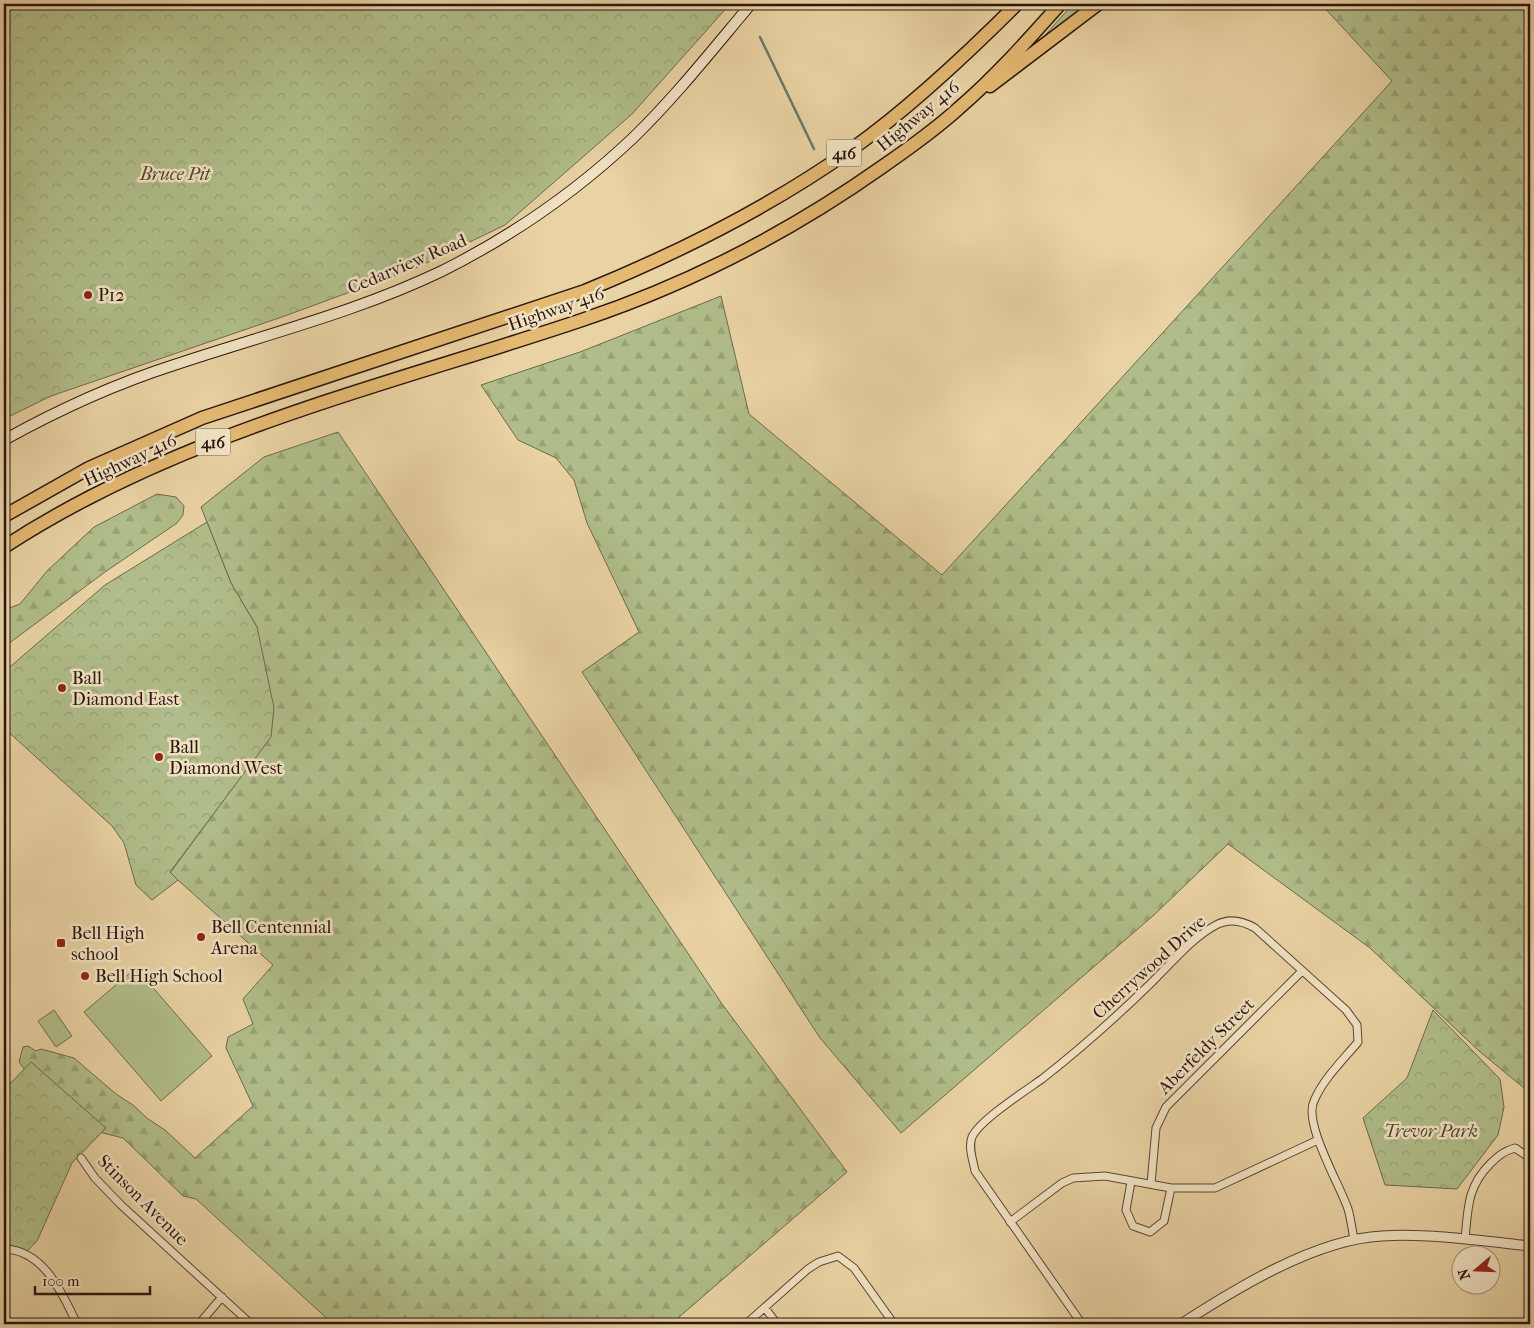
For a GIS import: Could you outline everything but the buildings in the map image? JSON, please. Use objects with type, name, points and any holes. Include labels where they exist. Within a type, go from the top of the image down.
[{"type":"highway","name":"Highway 416","points":[[4,516],[89,468],[202,418],[585,291],[645,266],[750,212],[852,148],[971,50],[1017,4]]},
{"type":"highway","name":"Highway 416","points":[[4,547],[62,511],[201,446],[342,397],[583,320],[645,296],[745,251],[806,218],[905,151],[960,108],[1060,4]]},
{"type":"highway","points":[[960,108],[1040,50],[1098,4]]},
{"type":"main road","name":"Cedarview Road","points":[[4,440],[112,388],[172,365],[394,291],[441,271],[490,245],[566,195],[635,136],[687,80],[751,4]]},
{"type":"street","name":"Cherrywood Drive","points":[[1082,1324],[975,1171],[970,1148],[972,1138],[987,1120],[1067,1059],[1195,941],[1222,922],[1234,920],[1246,923],[1346,1010],[1357,1024],[1358,1042],[1313,1101],[1311,1110],[1318,1140],[1349,1211],[1354,1240]]},
{"type":"street","name":"Aberfeldy Street","points":[[1151,1184],[1156,1128],[1166,1107],[1302,971]]},
{"type":"street","points":[[1010,1222],[1062,1183],[1073,1178],[1105,1176],[1171,1188],[1215,1188],[1318,1140]]},
{"type":"street","points":[[1465,1239],[1469,1199],[1477,1177],[1506,1150],[1516,1148],[1530,1158]]},
{"type":"street","name":"Stinson Avenue","points":[[81,1158],[95,1178],[121,1205],[251,1324]]},
{"type":"street","points":[[1132,1182],[1126,1210],[1133,1226],[1150,1232],[1164,1221],[1171,1188]]},
{"type":"street","points":[[1182,1324],[1206,1308],[1288,1263],[1354,1240],[1382,1236],[1465,1239],[1530,1246]]},
{"type":"street","points":[[4,1249],[16,1250],[39,1262],[65,1299],[77,1324]]},
{"type":"street","points":[[746,1324],[808,1269],[819,1262],[838,1256],[854,1268],[894,1324]]},
{"type":"street","points":[[199,1324],[222,1297]]},
{"type":"street","points":[[765,1308],[777,1324]]},
{"type":"green space","name":"Bruce Pit","points":[[4,4],[730,4],[632,114],[505,225],[418,267],[282,317],[51,396],[4,419]]},
{"type":"green space","points":[[1073,4],[1091,4],[1038,43]]},
{"type":"green space","points":[[1321,4],[1530,4],[1530,1093],[1479,1051],[1370,948],[1228,844],[1154,915],[901,1133],[820,1038],[582,672],[639,632],[587,523],[574,480],[556,458],[518,440],[481,385],[580,352],[721,296],[749,414],[942,575],[1392,81]]},
{"type":"green space","points":[[338,432],[722,1004],[847,1172],[671,1324],[333,1324],[196,1199],[183,1196],[123,1138],[103,1133],[84,1117],[43,1094],[19,1062],[23,1047],[28,1046],[36,1051],[41,1049],[74,1058],[116,1094],[165,1130],[195,1158],[253,1106],[226,1048],[228,1037],[253,1024],[243,999],[273,965],[170,873],[270,737],[257,627],[231,583],[201,507],[264,457]]},
{"type":"green space","points":[[157,494],[176,497],[184,506],[183,515],[177,523],[105,572],[4,647],[4,610],[20,604],[47,571],[94,527]]},
{"type":"green space","points":[[207,522],[231,583],[257,627],[274,708],[271,737],[170,872],[178,880],[152,900],[136,885],[124,843],[112,826],[4,728],[4,672],[105,585]]},
{"type":"green space","points":[[136,968],[212,1056],[161,1101],[84,1012]]},
{"type":"green space","points":[[54,1010],[72,1036],[56,1047],[38,1021]]},
{"type":"green space","name":"Trevor Park","points":[[1433,1010],[1500,1079],[1504,1107],[1498,1135],[1457,1189],[1385,1185],[1363,1118],[1407,1078]]},
{"type":"green space","points":[[31,1062],[106,1128],[72,1163],[37,1241],[26,1252],[4,1244],[4,1090]]},
{"type":"waterway","points":[[760,37],[814,149]]},
{"type":"place","name":"P12","points":[[88,295]]},
{"type":"place","name":"Ball Diamond East","points":[[62,688]]},
{"type":"place","name":"Ball Diamond West","points":[[159,757]]},
{"type":"place","name":"Bell Centennial Arena","points":[[201,937]]},
{"type":"place","name":"Bell High school","points":[[61,943]]},
{"type":"place","name":"Bell High School","points":[[85,976]]}]
